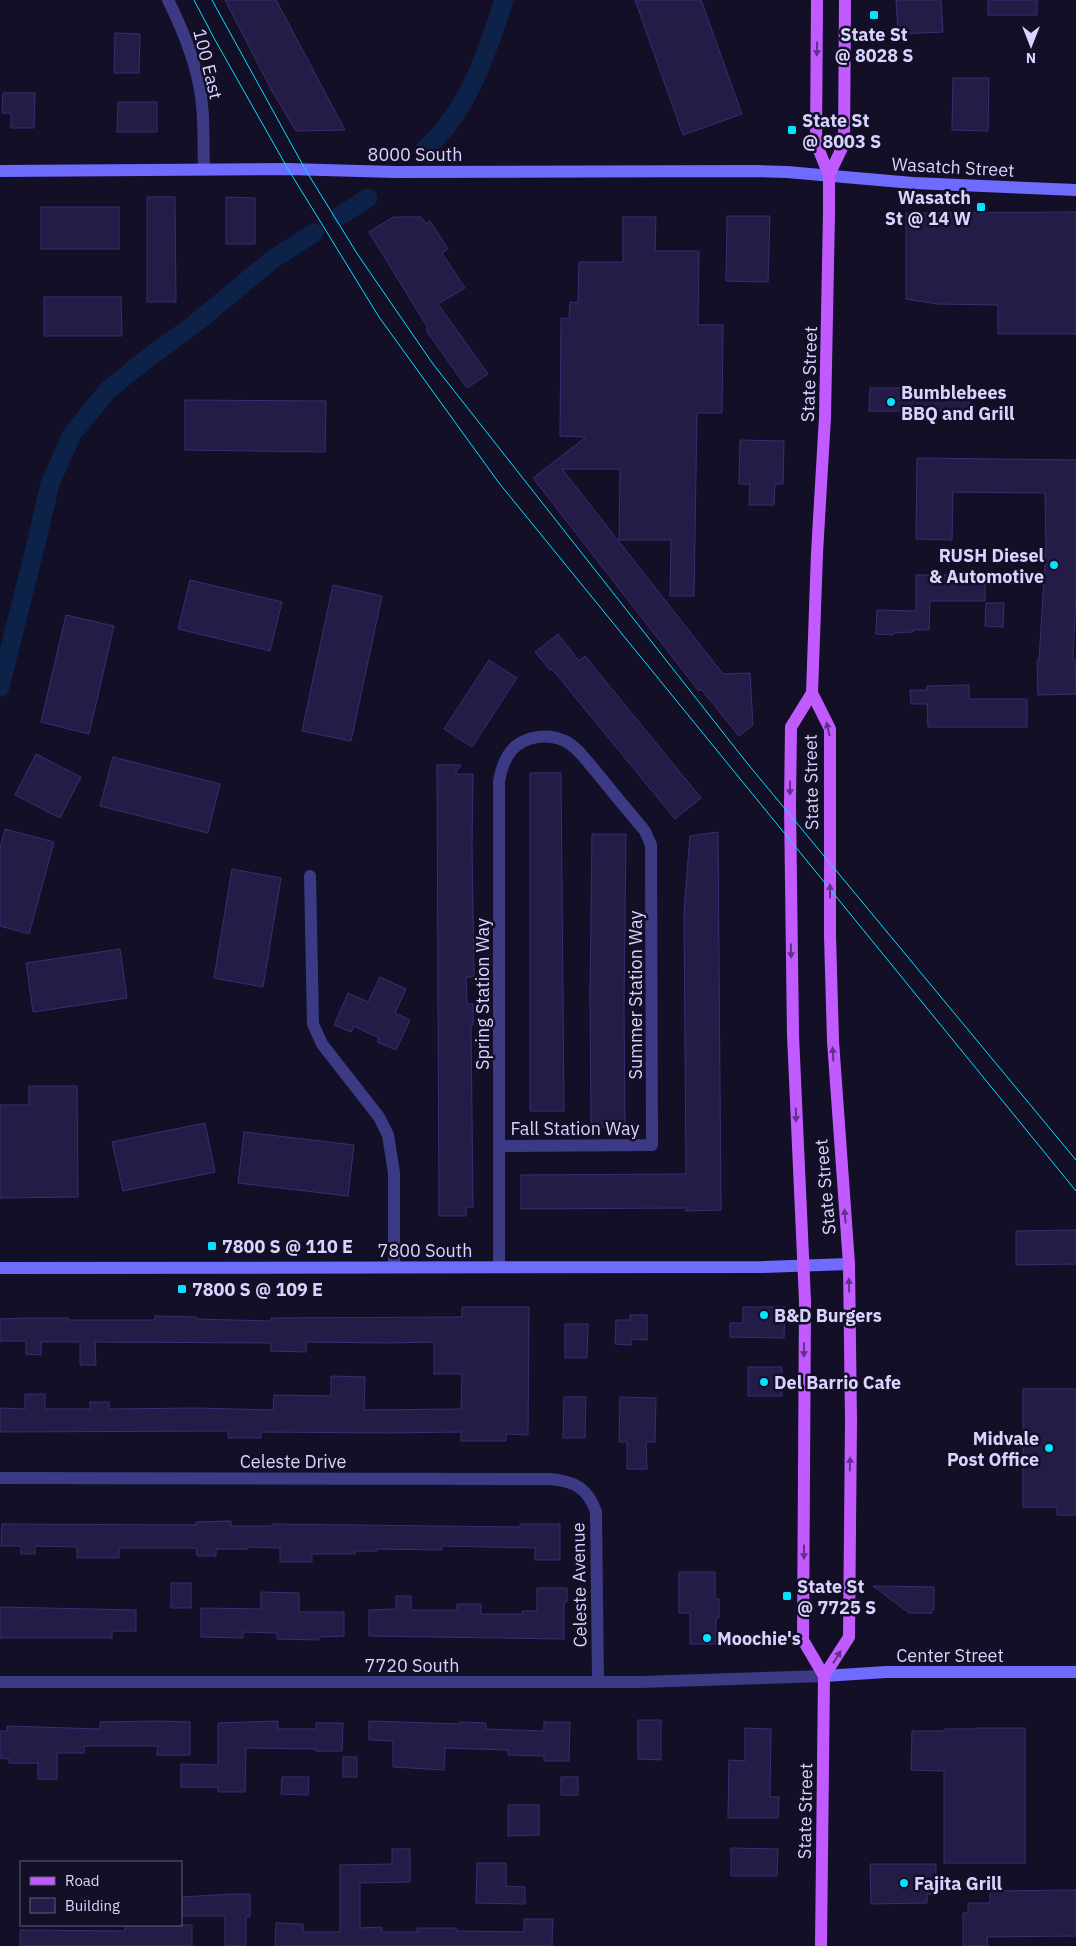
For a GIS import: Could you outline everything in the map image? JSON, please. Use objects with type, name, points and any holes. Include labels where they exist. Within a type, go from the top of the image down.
[{"type":"main road","name":"State Street","points":[[817,0],[816,143],[829,175],[828,321],[825,417],[816,553],[812,693],[830,729],[832,1041],[849,1264],[851,1421],[849,1637],[824,1676]]},
{"type":"main road","name":"State Street","points":[[829,175],[844,144],[845,0]]},
{"type":"main road","name":"8000 South","points":[[0,171],[288,169],[395,172],[757,171],[829,175]]},
{"type":"main road","name":"Wasatch Street","points":[[829,175],[913,183],[1076,190]]},
{"type":"main road","name":"State Street","points":[[812,693],[791,727],[790,805],[793,1035],[805,1301],[803,1640],[824,1676],[821,1946]]},
{"type":"main road","name":"7800 South","points":[[0,1268],[803,1267],[849,1264]]},
{"type":"main road","name":"Center Street","points":[[824,1676],[886,1672],[1076,1672]]},
{"type":"street","name":"100 East","points":[[168,0],[188,45],[199,81],[203,111],[204,170]]},
{"type":"street","name":"Spring Station Way","points":[[499,1267],[500,781],[502,767],[509,753],[520,742],[534,736],[551,736],[567,742],[581,754],[645,831],[651,844]]},
{"type":"street","name":"Summer Station Way","points":[[651,844],[652,1145]]},
{"type":"street","points":[[310,876],[313,1024],[322,1044],[379,1117],[388,1136],[394,1173],[394,1267]]},
{"type":"street","name":"Fall Station Way","points":[[500,1146],[652,1145]]},
{"type":"street","name":"Celeste Drive","points":[[0,1478],[563,1480],[575,1484],[584,1491]]},
{"type":"street","name":"Celeste Avenue","points":[[584,1491],[592,1500],[596,1518],[598,1682]]},
{"type":"street","name":"7720 South","points":[[0,1682],[598,1682],[824,1676]]},
{"type":"building","points":[[225,0],[276,0],[345,130],[296,131],[272,91]]},
{"type":"building","points":[[635,0],[701,0],[742,114],[683,135]]},
{"type":"building","points":[[896,0],[941,0],[943,32],[898,34]]},
{"type":"building","points":[[988,0],[1037,0],[1037,15],[988,15]]},
{"type":"building","points":[[115,33],[140,34],[139,73],[114,73]]},
{"type":"building","points":[[953,78],[989,78],[988,131],[952,130]]},
{"type":"building","points":[[3,93],[35,93],[34,128],[11,128],[11,113],[2,113]]},
{"type":"building","points":[[118,102],[157,102],[157,132],[117,132]]},
{"type":"building","points":[[147,197],[175,197],[176,302],[147,302]]},
{"type":"building","points":[[226,197],[255,198],[255,244],[226,244]]},
{"type":"building","points":[[41,207],[119,207],[119,249],[41,249]]},
{"type":"building","points":[[1076,212],[1076,334],[998,334],[998,305],[937,304],[906,299],[906,213]]},
{"type":"building","points":[[727,216],[770,216],[768,282],[726,281]]},
{"type":"building","points":[[393,217],[421,217],[426,224],[430,221],[448,249],[442,253],[465,288],[438,304],[488,374],[467,388],[426,330],[428,328],[369,232]]},
{"type":"building","points":[[623,217],[656,217],[655,251],[699,251],[698,325],[723,325],[722,413],[697,413],[694,596],[670,596],[671,540],[619,540],[620,469],[562,469],[723,674],[750,673],[753,725],[739,736],[701,689],[699,691],[533,478],[586,437],[560,436],[561,318],[569,319],[570,302],[578,303],[579,262],[623,262]]},
{"type":"building","points":[[44,297],[121,297],[122,336],[44,336]]},
{"type":"building","points":[[870,388],[969,388],[969,411],[869,411]]},
{"type":"building","points":[[185,400],[326,401],[325,452],[185,450]]},
{"type":"building","points":[[740,440],[784,441],[783,484],[775,484],[774,505],[749,505],[750,484],[739,484]]},
{"type":"building","points":[[917,458],[1076,460],[1076,593],[1073,659],[1075,659],[1076,694],[1038,695],[1037,660],[1039,660],[1046,547],[1045,493],[953,492],[952,540],[916,539]]},
{"type":"building","points":[[916,575],[985,575],[985,601],[930,601],[929,630],[913,630],[913,632],[893,633],[893,635],[876,634],[877,610],[916,611]]},
{"type":"building","points":[[190,580],[282,602],[270,651],[178,629]]},
{"type":"building","points":[[333,585],[382,596],[351,741],[302,731]]},
{"type":"building","points":[[986,603],[1004,603],[1003,627],[985,626]]},
{"type":"building","points":[[66,615],[114,626],[89,734],[41,722]]},
{"type":"building","points":[[558,634],[579,661],[585,656],[701,798],[675,819],[552,669],[550,670],[535,652]]},
{"type":"building","points":[[489,660],[517,678],[472,747],[444,729]]},
{"type":"building","points":[[969,685],[969,699],[1027,699],[1027,727],[928,727],[927,704],[911,704],[910,690],[927,690],[927,686]]},
{"type":"building","points":[[36,754],[81,777],[60,818],[15,795]]},
{"type":"building","points":[[113,757],[220,784],[208,833],[100,806]]},
{"type":"building","points":[[437,765],[461,765],[455,774],[473,774],[474,977],[466,977],[467,1004],[473,1004],[473,1025],[471,1025],[473,1207],[466,1207],[466,1216],[439,1216]]},
{"type":"building","points":[[530,773],[561,773],[564,1111],[530,1111]]},
{"type":"building","points":[[5,829],[54,842],[29,934],[0,926],[0,849]]},
{"type":"building","points":[[718,832],[721,1210],[686,1211],[686,1208],[521,1209],[521,1175],[686,1174],[684,912],[690,836]]},
{"type":"building","points":[[592,834],[626,834],[625,1127],[591,1127]]},
{"type":"building","points":[[232,869],[281,878],[263,987],[214,978]]},
{"type":"building","points":[[120,949],[127,998],[33,1012],[26,963]]},
{"type":"building","points":[[380,977],[406,989],[395,1013],[410,1020],[396,1050],[377,1042],[379,1038],[354,1026],[351,1032],[334,1025],[348,993],[368,1002]]},
{"type":"building","points":[[29,1086],[77,1086],[78,1197],[0,1198],[0,1105],[29,1105]]},
{"type":"building","points":[[205,1123],[215,1172],[123,1191],[112,1142]]},
{"type":"building","points":[[244,1132],[354,1145],[348,1196],[238,1183]]},
{"type":"building","points":[[1076,1230],[1076,1264],[1016,1265],[1016,1231]]},
{"type":"building","points":[[462,1307],[529,1307],[528,1435],[506,1434],[506,1441],[461,1441],[461,1432],[261,1432],[261,1438],[228,1438],[228,1431],[0,1432],[0,1408],[25,1409],[25,1394],[45,1394],[45,1409],[90,1409],[90,1402],[109,1402],[109,1409],[197,1408],[273,1410],[274,1395],[331,1396],[331,1376],[365,1377],[364,1410],[461,1409],[462,1374],[434,1374],[434,1342],[306,1342],[306,1352],[271,1351],[271,1343],[95,1342],[96,1365],[80,1365],[80,1342],[41,1342],[41,1355],[26,1354],[26,1341],[0,1341],[0,1319],[155,1320],[155,1316],[271,1321],[271,1318],[462,1317]]},
{"type":"building","name":"B&D Burgers","points":[[743,1307],[785,1307],[784,1338],[730,1337],[730,1323],[743,1323]]},
{"type":"building","points":[[630,1315],[647,1315],[647,1340],[631,1339],[631,1345],[615,1344],[616,1320],[630,1320]]},
{"type":"building","points":[[565,1324],[588,1324],[587,1358],[565,1358]]},
{"type":"building","points":[[748,1367],[782,1367],[782,1396],[748,1396]]},
{"type":"building","name":"Midvale Post Office","points":[[1023,1389],[1076,1389],[1076,1515],[1057,1515],[1057,1507],[1023,1507]]},
{"type":"building","points":[[564,1397],[586,1397],[585,1438],[563,1438]]},
{"type":"building","points":[[620,1397],[656,1398],[655,1442],[646,1442],[647,1469],[627,1469],[627,1442],[619,1442]]},
{"type":"building","points":[[231,1521],[231,1526],[272,1526],[272,1524],[520,1527],[520,1524],[560,1524],[560,1560],[535,1560],[535,1548],[442,1546],[442,1550],[377,1549],[377,1551],[355,1551],[355,1554],[312,1554],[312,1562],[280,1562],[280,1548],[216,1549],[216,1556],[197,1556],[196,1548],[119,1548],[119,1558],[77,1558],[77,1547],[35,1546],[35,1554],[21,1554],[21,1546],[1,1546],[2,1524],[196,1525],[196,1522]]},
{"type":"building","points":[[679,1572],[715,1572],[715,1599],[719,1599],[719,1618],[716,1618],[716,1644],[690,1644],[690,1613],[679,1613]]},
{"type":"building","points":[[171,1583],[191,1583],[191,1608],[171,1608]]},
{"type":"building","points":[[873,1586],[934,1587],[934,1610],[932,1610],[932,1613],[909,1613]]},
{"type":"building","points":[[537,1588],[567,1588],[567,1602],[564,1602],[564,1639],[369,1636],[369,1610],[396,1609],[396,1596],[411,1596],[411,1610],[457,1610],[457,1604],[481,1604],[481,1614],[522,1614],[522,1611],[537,1611]]},
{"type":"building","points":[[261,1592],[299,1593],[299,1612],[344,1612],[344,1636],[319,1637],[319,1640],[277,1639],[277,1633],[243,1632],[243,1638],[201,1637],[201,1608],[261,1609]]},
{"type":"building","points":[[0,1607],[136,1610],[136,1631],[112,1631],[112,1638],[0,1638]]},
{"type":"building","points":[[638,1720],[661,1720],[661,1760],[638,1759]]},
{"type":"building","points":[[278,1721],[278,1729],[316,1729],[316,1723],[343,1723],[342,1751],[246,1748],[245,1792],[218,1792],[218,1787],[181,1787],[181,1764],[218,1765],[218,1723]]},
{"type":"building","points":[[369,1721],[486,1723],[486,1729],[544,1731],[544,1722],[570,1722],[569,1761],[544,1761],[544,1756],[508,1755],[508,1750],[445,1748],[444,1770],[393,1767],[393,1741],[369,1740]]},
{"type":"building","points":[[100,1722],[190,1722],[190,1755],[157,1755],[158,1746],[84,1746],[84,1753],[57,1753],[57,1779],[38,1779],[38,1763],[9,1763],[9,1759],[0,1758],[0,1731],[7,1731],[7,1726],[100,1729]]},
{"type":"building","points":[[745,1728],[771,1729],[770,1797],[779,1797],[778,1818],[728,1818],[729,1760],[745,1761]]},
{"type":"building","points":[[1025,1728],[1025,1863],[944,1863],[944,1771],[911,1770],[912,1731]]},
{"type":"building","points":[[343,1757],[357,1757],[357,1777],[343,1777]]},
{"type":"building","points":[[282,1777],[309,1777],[308,1795],[281,1794]]},
{"type":"building","points":[[561,1777],[578,1777],[578,1795],[561,1795]]},
{"type":"building","points":[[508,1805],[539,1805],[539,1835],[508,1836]]},
{"type":"building","points":[[731,1848],[778,1849],[777,1876],[731,1876]]},
{"type":"building","points":[[392,1849],[410,1849],[410,1882],[360,1883],[360,1928],[382,1927],[382,1932],[417,1932],[417,1928],[456,1928],[456,1931],[524,1932],[524,1919],[553,1919],[552,1946],[275,1946],[276,1923],[303,1924],[303,1932],[340,1932],[340,1865],[392,1864]]},
{"type":"building","points":[[477,1863],[506,1863],[506,1886],[525,1887],[525,1904],[476,1903]]},
{"type":"building","points":[[870,1864],[936,1864],[936,1894],[927,1894],[927,1903],[871,1904]]},
{"type":"building","points":[[1076,1890],[1076,1936],[987,1937],[988,1946],[963,1946],[963,1913],[968,1913],[968,1903],[990,1903],[990,1891]]},
{"type":"building","points":[[250,1894],[250,1917],[246,1917],[246,1946],[225,1946],[225,1916],[182,1916],[182,1897]]},
{"type":"building","points":[[192,1925],[192,1946],[20,1946],[20,1930],[125,1931],[125,1926]]},
{"type":"waterway","points":[[425,149],[440,134],[464,99],[483,60],[504,0]]},
{"type":"waterway","points":[[341,215],[368,198]]},
{"type":"waterway","points":[[0,687],[50,484],[72,434],[108,390],[192,326],[273,259],[314,233]]},
{"type":"tram line","points":[[194,0],[288,169],[379,317],[499,483],[1076,1191]]},
{"type":"tram line","points":[[212,0],[305,169],[358,255],[433,364],[747,763],[1076,1160]]},
{"type":"place","name":"State St @ 8028 S","points":[[874,15]]},
{"type":"place","name":"State St @ 8003 S","points":[[792,130]]},
{"type":"place","name":"Wasatch St @ 14 W","points":[[981,207]]},
{"type":"place","name":"Bumblebees BBQ and Grill","points":[[891,402]]},
{"type":"place","name":"RUSH Diesel & Automotive","points":[[1054,565]]},
{"type":"place","name":"7800 S @ 110 E","points":[[212,1246]]},
{"type":"place","name":"7800 S @ 109 E","points":[[182,1289]]},
{"type":"place","name":"B&D Burgers","points":[[764,1315]]},
{"type":"place","name":"Del Barrio Cafe","points":[[764,1382]]},
{"type":"place","name":"Midvale Post Office","points":[[1049,1448]]},
{"type":"place","name":"State St @ 7725 S","points":[[787,1596]]},
{"type":"place","name":"Moochie's","points":[[707,1638]]},
{"type":"place","name":"Fajita Grill","points":[[904,1883]]}]
